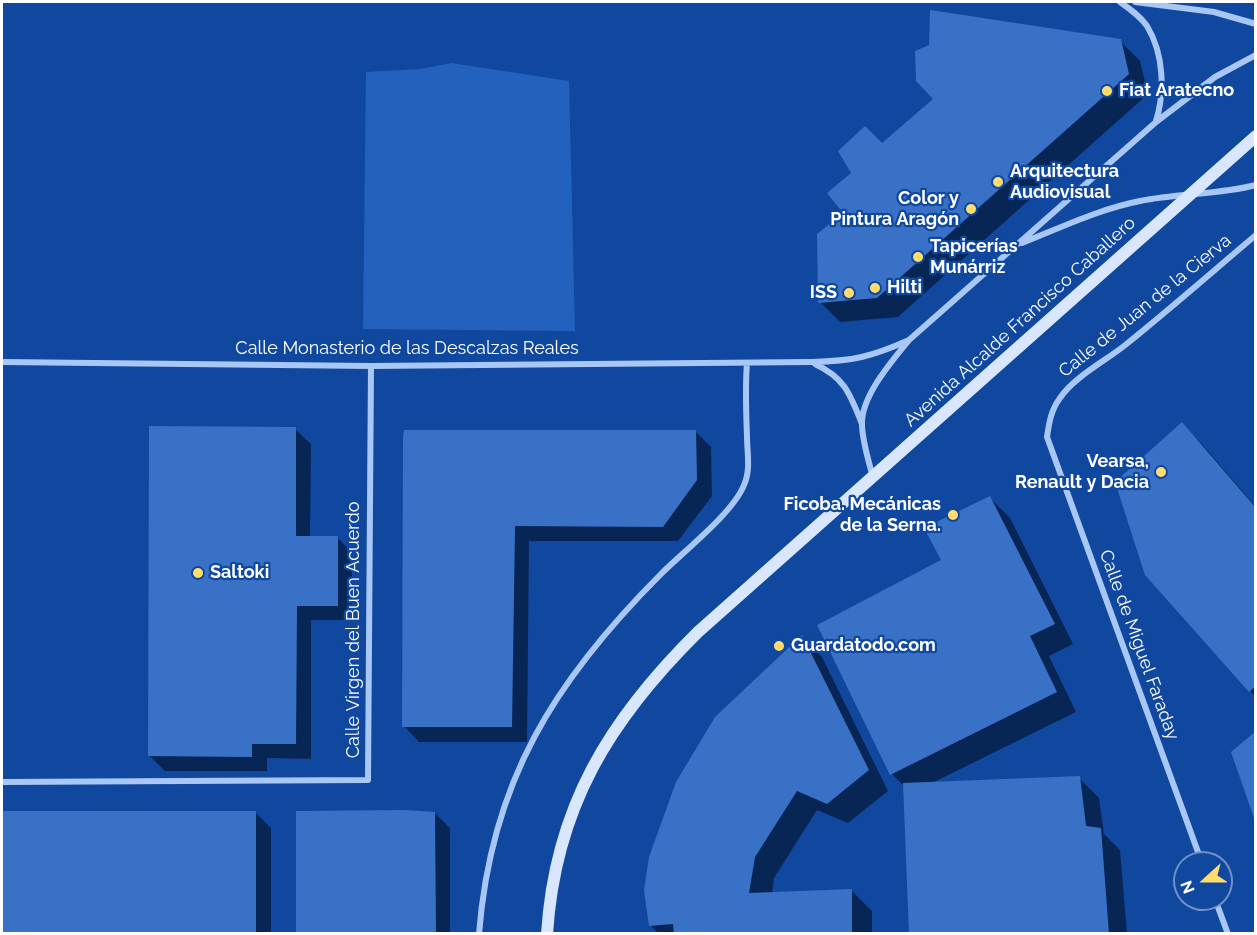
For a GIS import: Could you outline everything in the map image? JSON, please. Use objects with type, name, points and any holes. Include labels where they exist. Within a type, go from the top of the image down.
[{"type":"main road","name":"Avenida Alcalde Francisco Caballero","points":[[547,933],[554,876],[572,812],[588,775],[607,740],[628,710],[669,661],[698,632],[1256,136]]},
{"type":"street","points":[[1120,2],[1137,14],[1147,26],[1153,39],[1162,83],[1162,102],[1156,122]]},
{"type":"street","points":[[1135,2],[1214,12],[1256,24]]},
{"type":"street","name":"Avenida Alcalde Francisco Caballero","points":[[873,477],[862,424],[865,408],[878,381],[909,340],[1156,122],[1215,77],[1256,55]]},
{"type":"street","points":[[1192,194],[1222,192],[1256,185]]},
{"type":"street","name":"Avenida Alcalde Francisco Caballero","points":[[1016,246],[1125,204],[1192,194]]},
{"type":"street","name":"Calle de Juan de la Cierva","points":[[1047,437],[1054,408],[1060,397],[1071,386],[1126,344],[1256,235]]},
{"type":"street","name":"Calle Monasterio de las Descalzas Reales","points":[[2,362],[370,366],[812,362],[860,359],[879,354],[909,340]]},
{"type":"street","points":[[812,362],[835,375],[843,383],[862,424]]},
{"type":"street","points":[[479,933],[482,898],[503,811],[523,758],[546,716],[582,663],[604,636],[661,574],[725,513],[745,484],[748,468],[745,386],[747,363]]},
{"type":"street","name":"Calle Virgen del Buen Acuerdo","points":[[2,782],[368,780],[370,366]]},
{"type":"street","name":"Calle de Miguel Faraday","points":[[1047,437],[1198,851]]},
{"type":"street","points":[[1220,911],[1228,933]]},
{"type":"shaded area","points":[[451,63],[569,81],[575,331],[363,329],[366,72],[421,69]]},
{"type":"building","points":[[930,10],[1121,39],[1129,74],[877,298],[818,303],[817,234],[843,213],[827,193],[851,173],[838,151],[865,126],[882,143],[933,99],[916,81],[915,51],[929,45]]},
{"type":"building","points":[[1182,422],[1256,508],[1256,686],[1249,692],[1145,575],[1115,482]]},
{"type":"building","points":[[149,426],[296,427],[296,536],[338,536],[338,606],[297,606],[296,744],[252,744],[252,757],[148,756]]},
{"type":"building","points":[[404,430],[696,430],[697,480],[663,527],[515,526],[512,727],[402,727]]},
{"type":"building","points":[[990,496],[1055,624],[1030,636],[1057,692],[890,775],[817,625],[941,560],[924,528]]},
{"type":"building","points":[[802,635],[869,770],[827,804],[797,791],[755,857],[749,893],[852,889],[852,934],[674,934],[673,924],[649,926],[644,890],[649,857],[676,782],[715,717]]},
{"type":"building","points":[[1256,731],[1256,821],[1255,821],[1231,752]]},
{"type":"building","points":[[1080,776],[1086,826],[1101,828],[1109,934],[909,934],[903,783]]},
{"type":"building","points":[[2,811],[256,811],[256,934],[2,934]]},
{"type":"building","points":[[296,811],[435,812],[436,934],[296,934]]},
{"type":"place","name":"Fiat Aratecno","points":[[1107,91]]},
{"type":"place","name":"Arquitectura Audiovisual","points":[[998,182]]},
{"type":"place","name":"Color y Pintura Aragón","points":[[971,209]]},
{"type":"place","name":"Tapicerías Munárriz","points":[[918,257]]},
{"type":"place","name":"Hilti","points":[[875,288]]},
{"type":"place","name":"ISS","points":[[849,293]]},
{"type":"place","name":"Vearsa, Renault y Dacia","points":[[1161,472]]},
{"type":"place","name":"Ficoba. Mecánicas de la Serna.","points":[[953,515]]},
{"type":"place","name":"Saltoki","points":[[198,573]]},
{"type":"place","name":"Guardatodo.com","points":[[779,646]]}]
